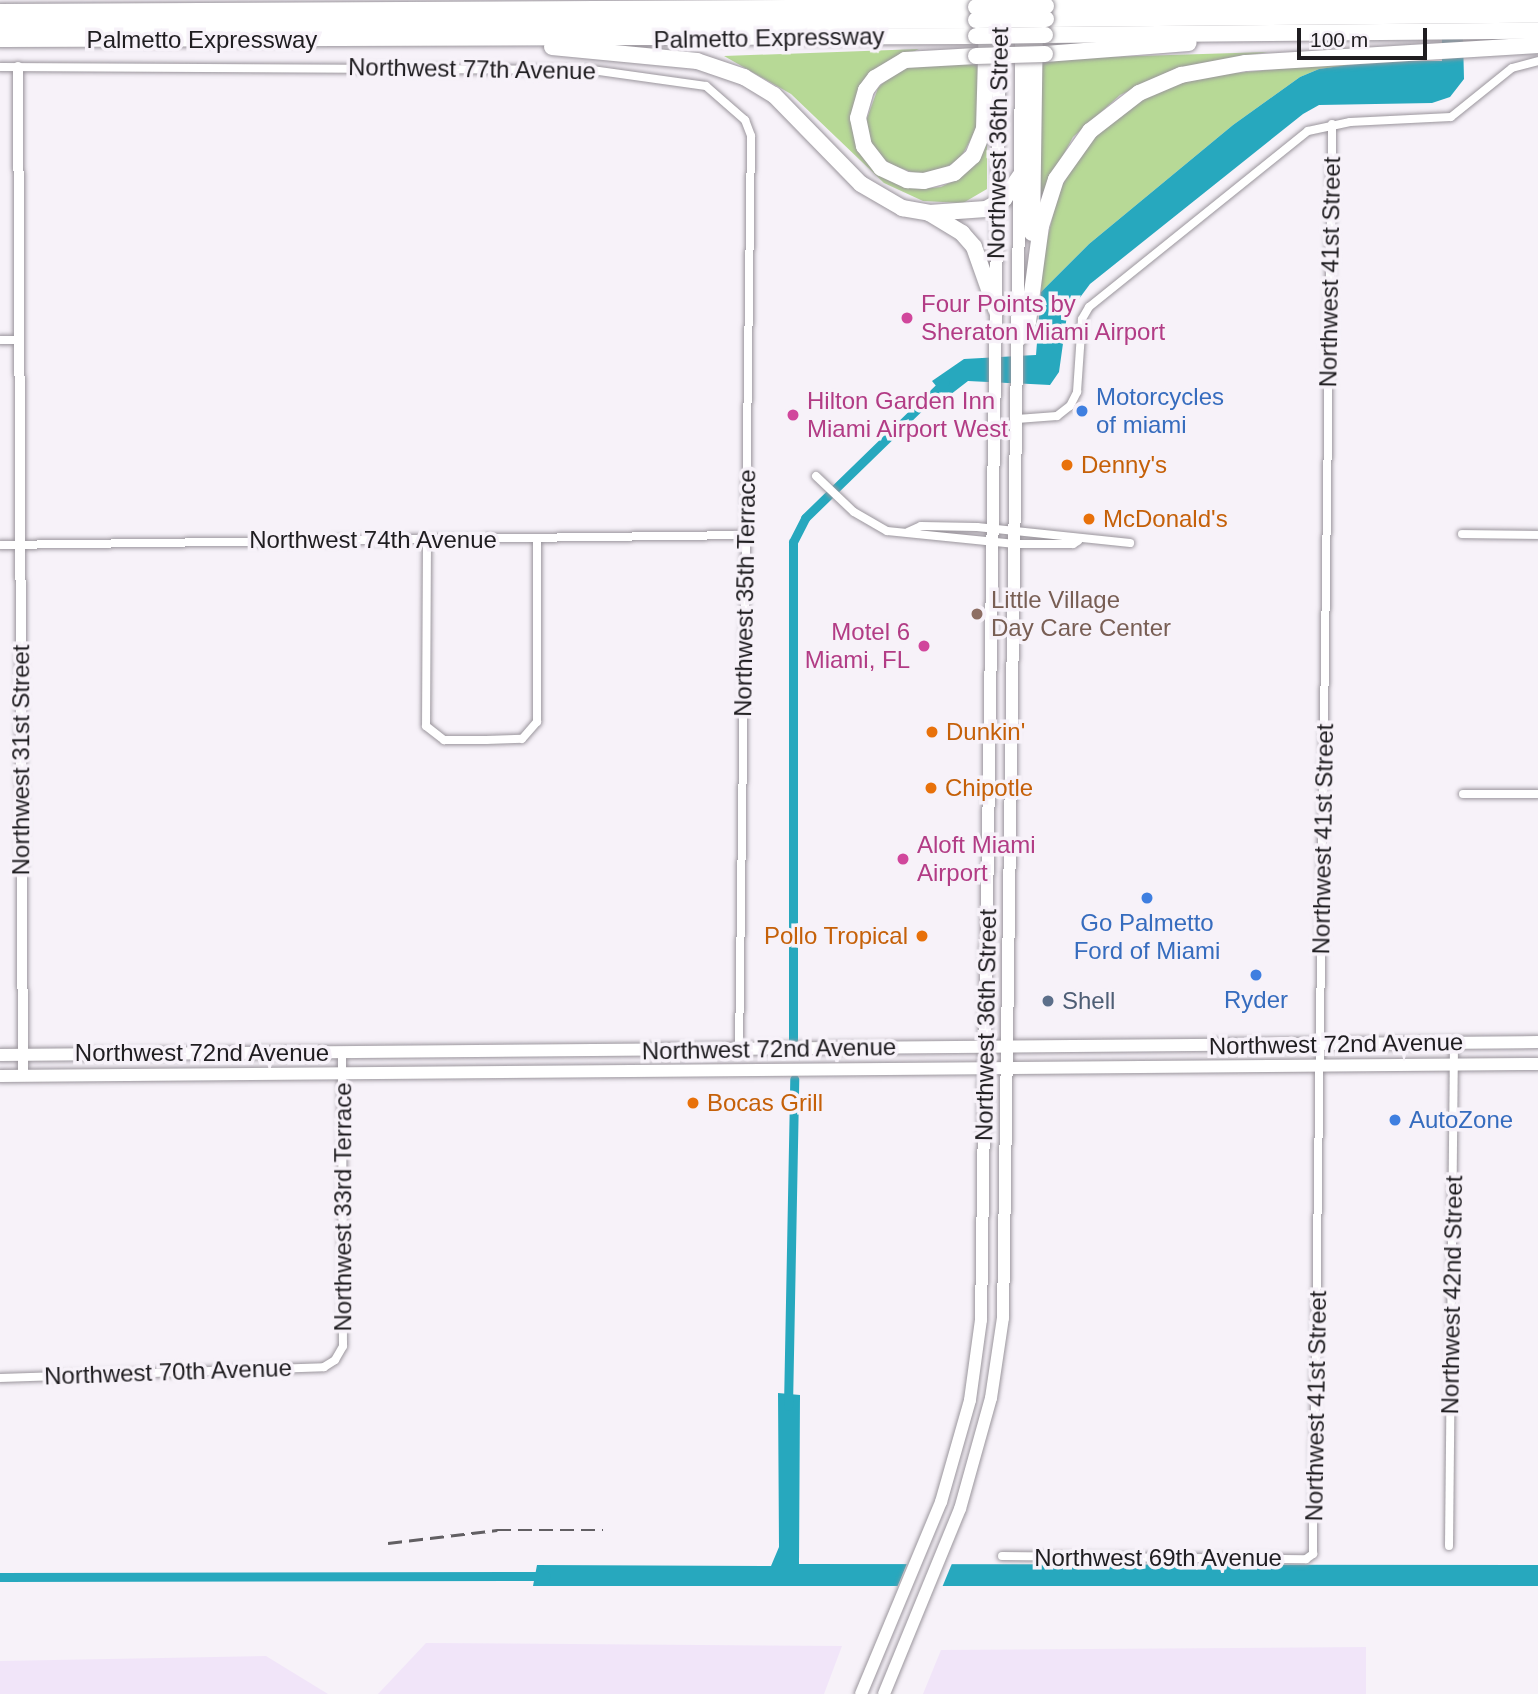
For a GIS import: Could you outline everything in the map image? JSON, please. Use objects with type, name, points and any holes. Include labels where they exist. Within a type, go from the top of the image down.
[{"type":"highway","points":[[1464,17],[1537,1]]},
{"type":"highway","points":[[0,12],[979,16]]},
{"type":"highway","points":[[0,27],[1043,15],[1538,15]]},
{"type":"highway","points":[[1018,339],[1028,322],[1034,264],[1043,15]]},
{"type":"highway","name":"Palmetto Expressway","points":[[0,39],[519,41],[979,16],[1043,15],[1278,33],[1464,17],[1538,31]]},
{"type":"highway","points":[[979,16],[984,129],[973,156],[954,173],[924,181],[907,180],[881,168],[863,146],[858,118],[866,90],[875,78],[905,60],[976,57],[1045,54],[1278,33]]},
{"type":"highway","points":[[519,41],[575,52],[697,61],[744,77],[774,95],[860,184],[902,208],[929,213],[981,210],[998,203],[1020,176]]},
{"type":"highway","points":[[1034,264],[1046,207],[1066,162],[1097,123],[1139,93],[1181,75],[1221,66],[1538,45]]},
{"type":"highway","points":[[929,213],[962,233],[974,247],[996,309]]},
{"type":"main road","name":"Northwest 36th Street","points":[[861,1694],[957,1451],[977,1357],[984,1278],[1000,0]]},
{"type":"main road","name":"Northwest 36th Street","points":[[884,1694],[948,1538],[977,1452],[998,1356],[1007,1242],[1022,0]]},
{"type":"main road","points":[[993,665],[1014,665]]},
{"type":"main road","name":"Northwest 72nd Avenue","points":[[0,1055],[1538,1042]]},
{"type":"main road","points":[[530,1051],[531,1072]]},
{"type":"main road","points":[[284,1052],[300,1074]]},
{"type":"main road","name":"Northwest 72nd Avenue","points":[[0,1076],[1538,1064]]},
{"type":"street","points":[[1017,419],[1057,416],[1070,407],[1077,392],[1082,319],[1089,307],[1308,131],[1332,124],[1451,117],[1512,68],[1538,61]]},
{"type":"street","name":"Northwest 77th Avenue","points":[[0,67],[592,70],[706,86],[745,120],[751,136]]},
{"type":"street","name":"Northwest 31st Street","points":[[18,67],[23,1076]]},
{"type":"street","name":"Northwest 41st Street","points":[[1313,1554],[1332,124]]},
{"type":"street","name":"Northwest 35th Terrace","points":[[739,1049],[751,136]]},
{"type":"street","points":[[0,340],[19,340]]},
{"type":"street","points":[[819,479],[854,512],[887,531],[908,532],[920,538],[995,543],[1015,538]]},
{"type":"street","points":[[908,532],[920,526],[995,529],[1015,538],[1073,544],[1078,541],[1130,543]]},
{"type":"street","points":[[1462,534],[1538,535]]},
{"type":"street","name":"Northwest 74th Avenue","points":[[0,545],[747,535]]},
{"type":"street","points":[[427,540],[426,726],[431,733],[444,740],[522,740],[532,732],[537,722],[537,539]]},
{"type":"street","points":[[1463,794],[1538,794]]},
{"type":"street","name":"Northwest 42nd Street","points":[[1448,1546],[1454,1043]]},
{"type":"street","name":"Northwest 33rd Terrace","points":[[335,1360],[343,1346],[342,1052]]},
{"type":"street","name":"Northwest 70th Avenue","points":[[0,1378],[324,1367],[335,1360]]},
{"type":"street","name":"Northwest 69th Avenue","points":[[1002,1556],[1306,1559],[1313,1554]]},
{"type":"shaded area","points":[[426,1643],[842,1646],[824,1694],[378,1694]]},
{"type":"shaded area","points":[[1366,1647],[1366,1694],[923,1694],[941,1650]]},
{"type":"shaded area","points":[[266,1656],[328,1694],[0,1694],[0,1661]]},
{"type":"green space","points":[[919,49],[874,70],[858,149],[884,178],[920,189],[941,187],[959,178],[975,165],[987,144],[987,189],[963,203],[923,201],[884,183],[791,94],[724,56]]},
{"type":"green space","points":[[1268,52],[1177,68],[1120,95],[1073,137],[1039,200],[1040,59]]},
{"type":"green space","points":[[1369,60],[1369,63],[1319,69],[1300,77],[1233,125],[1089,244],[1041,292],[1043,257],[1059,190],[1090,141],[1131,105],[1177,83],[1205,76]]},
{"type":"green space","points":[[978,62],[977,128],[960,159],[941,170],[921,175],[885,163],[871,145],[865,124],[878,88],[894,72],[917,65]]},
{"type":"water","points":[[1442,0],[1462,0],[1464,79],[1450,97],[1432,103],[1319,105],[1303,114],[1090,284],[1067,315],[1059,372],[1050,385],[968,381],[946,398],[932,381],[964,359],[1036,355],[1041,292],[1089,244],[1233,125],[1300,77],[1319,69],[1376,61],[1442,61]]},
{"type":"water","points":[[778,1393],[800,1395],[799,1564],[1538,1565],[1538,1586],[533,1586],[537,1565],[771,1566],[779,1547]]},
{"type":"pier","points":[[908,1561],[953,1561],[941,1590],[896,1590]]},
{"type":"waterway","points":[[793,1040],[793,542],[805,518],[945,382]]},
{"type":"waterway","points":[[788,1406],[794,1079]]},
{"type":"waterway","points":[[0,1577],[546,1576]]},
{"type":"railway","points":[[388,1543],[497,1530],[603,1530]]},
{"type":"place","name":"Four Points by Sheraton Miami Airport","points":[[907,318]]},
{"type":"place","name":"Motorcycles of miami","points":[[1082,411]]},
{"type":"place","name":"Hilton Garden Inn Miami Airport West","points":[[793,415]]},
{"type":"place","name":"Denny's","points":[[1067,465]]},
{"type":"place","name":"McDonald's","points":[[1089,519]]},
{"type":"place","name":"Little Village Day Care Center","points":[[977,614]]},
{"type":"place","name":"Motel 6 Miami, FL","points":[[924,646]]},
{"type":"place","name":"Dunkin'","points":[[932,732]]},
{"type":"place","name":"Chipotle","points":[[931,788]]},
{"type":"place","name":"Aloft Miami Airport","points":[[903,859]]},
{"type":"place","name":"Go Palmetto Ford of Miami","points":[[1147,898]]},
{"type":"place","name":"Pollo Tropical","points":[[922,936]]},
{"type":"place","name":"Ryder","points":[[1256,975]]},
{"type":"place","name":"Shell","points":[[1048,1001]]},
{"type":"place","name":"Bocas Grill","points":[[693,1103]]},
{"type":"place","name":"AutoZone","points":[[1395,1120]]}]
